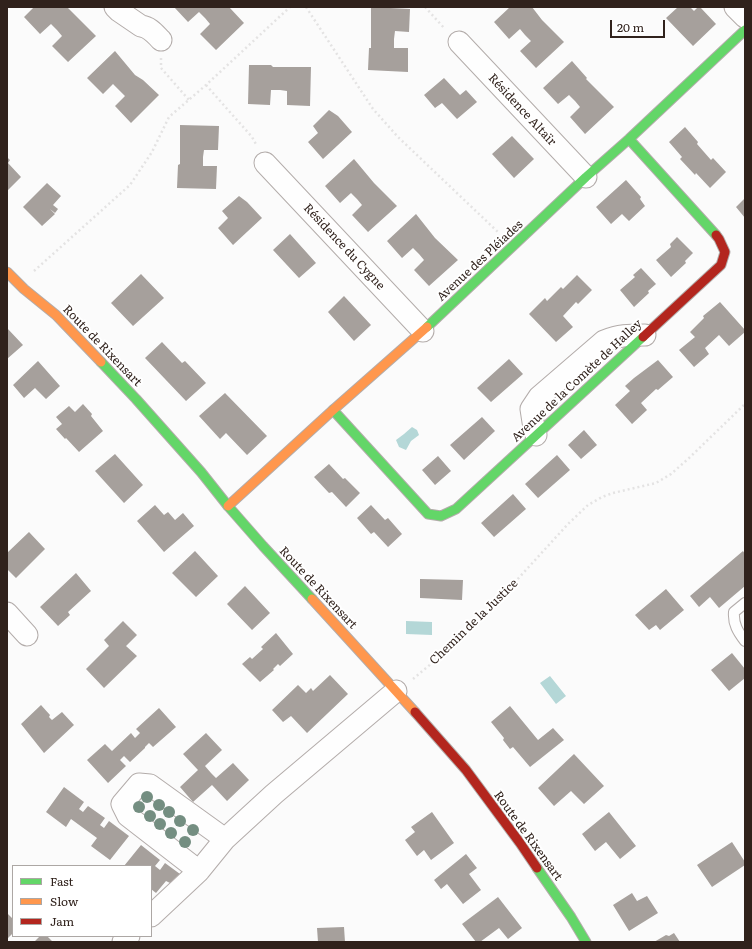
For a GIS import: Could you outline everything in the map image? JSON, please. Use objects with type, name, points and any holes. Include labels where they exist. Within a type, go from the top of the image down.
[{"type":"street","points":[[115,7],[118,11],[141,26],[150,29],[161,40]]},
{"type":"street","points":[[735,7],[745,17]]},
{"type":"street","name":"Avenue des Pléiades","points":[[228,506],[333,410],[423,331],[745,30]]},
{"type":"street","name":"Résidence Altaïr","points":[[458,42],[586,177]]},
{"type":"street","name":"Avenue de la Comète de Halley","points":[[629,139],[719,239],[725,252],[721,265],[645,335]]},
{"type":"street","name":"Résidence du Cygne","points":[[265,163],[423,331]]},
{"type":"street","name":"Route de Rixensart","points":[[7,272],[19,284],[56,314],[136,399],[201,472],[263,546],[396,690],[466,770],[520,843],[571,917],[586,942]]},
{"type":"street","points":[[536,435],[531,409],[539,397],[604,340],[616,336],[645,335]]},
{"type":"street","name":"Avenue de la Comète de Halley","points":[[333,410],[428,514],[441,516],[456,510],[536,435]]},
{"type":"street","points":[[7,613],[27,635]]},
{"type":"street","points":[[152,915],[199,871],[225,839],[274,794],[396,690]]},
{"type":"street","points":[[199,871],[128,816],[122,804],[139,784],[150,785],[225,839]]},
{"type":"lane","points":[[745,603],[734,612],[733,620],[738,632],[745,641]]},
{"type":"path","points":[[19,284],[130,185],[152,152],[169,117],[206,85],[290,7]]},
{"type":"path","points":[[306,7],[373,109],[398,137],[513,246]]},
{"type":"path","points":[[425,7],[458,42]]},
{"type":"path","points":[[161,40],[161,68],[189,100]]},
{"type":"path","points":[[206,85],[252,137],[265,163]]},
{"type":"path","name":"Chemin de la Justice","points":[[396,690],[415,677],[457,642],[494,605],[568,524],[588,505],[613,493],[656,483],[671,474],[745,404]]},
{"type":"water","points":[[412,427],[417,430],[419,435],[411,441],[406,450],[399,447],[396,440]]},
{"type":"water","points":[[406,621],[432,622],[432,635],[406,634]]},
{"type":"water","points":[[550,676],[566,696],[556,704],[540,683]]},
{"type":"building","points":[[34,7],[67,7],[96,36],[68,62],[52,46],[62,36],[57,30],[51,24],[40,34],[24,17]]},
{"type":"building","points":[[174,7],[229,7],[244,23],[216,50],[200,34],[210,24],[205,18],[199,12],[188,22]]},
{"type":"building","points":[[371,7],[410,9],[409,32],[395,31],[394,39],[394,48],[408,48],[408,72],[368,70],[369,48],[371,48]]},
{"type":"building","points":[[510,7],[532,7],[542,20],[564,42],[536,68],[520,51],[531,41],[520,29],[509,39],[494,22]]},
{"type":"building","points":[[678,7],[690,7],[694,11],[700,7],[716,24],[693,46],[666,18]]},
{"type":"building","points":[[115,51],[135,75],[143,80],[159,95],[131,123],[115,106],[125,96],[113,84],[103,94],[87,78]]},
{"type":"building","points":[[572,61],[587,78],[586,79],[614,107],[585,134],[570,117],[580,107],[575,101],[569,95],[558,104],[543,88]]},
{"type":"building","points":[[249,65],[271,65],[273,67],[311,67],[310,106],[287,105],[287,91],[280,90],[271,90],[270,105],[248,104]]},
{"type":"building","points":[[444,78],[460,95],[466,90],[477,102],[457,119],[442,103],[435,108],[424,95]]},
{"type":"building","points":[[329,110],[338,116],[352,132],[323,159],[308,142],[318,133],[313,126]]},
{"type":"building","points":[[180,125],[219,126],[218,150],[204,150],[203,157],[203,166],[217,166],[216,189],[177,188],[178,165],[180,164]]},
{"type":"building","points":[[685,127],[711,160],[713,158],[726,172],[710,188],[680,159],[682,157],[669,142]]},
{"type":"building","points":[[512,136],[534,159],[514,178],[492,154]]},
{"type":"building","points":[[7,157],[10,160],[8,163],[21,177],[7,191]]},
{"type":"building","points":[[354,159],[374,183],[397,206],[368,232],[352,215],[362,205],[357,199],[351,193],[340,203],[325,186]]},
{"type":"building","points":[[626,180],[641,197],[640,199],[645,206],[629,221],[622,214],[611,224],[596,207]]},
{"type":"building","points":[[47,183],[61,196],[53,205],[58,209],[55,213],[50,209],[55,214],[42,226],[23,207]]},
{"type":"building","points":[[239,196],[262,218],[233,245],[218,228],[228,218],[222,211]]},
{"type":"building","points":[[745,198],[745,218],[736,207]]},
{"type":"building","points":[[416,214],[435,238],[458,260],[429,286],[414,270],[424,260],[419,254],[413,248],[402,258],[387,241]]},
{"type":"building","points":[[290,234],[316,263],[299,278],[273,250]]},
{"type":"building","points":[[677,237],[693,253],[685,261],[686,263],[671,277],[656,260],[671,247],[670,244]]},
{"type":"building","points":[[641,268],[656,284],[634,307],[620,290],[635,277],[633,275]]},
{"type":"building","points":[[141,274],[164,298],[133,326],[111,303]]},
{"type":"building","points":[[577,275],[592,290],[578,304],[576,302],[563,316],[573,327],[556,342],[529,314],[545,298],[547,301],[561,287],[563,289]]},
{"type":"building","points":[[344,296],[371,325],[354,341],[328,312]]},
{"type":"building","points":[[720,302],[745,330],[745,332],[729,346],[719,335],[705,348],[709,354],[694,367],[679,350],[695,337],[690,332],[704,318],[703,316]]},
{"type":"building","points":[[7,328],[23,345],[7,359]]},
{"type":"building","points":[[162,342],[182,363],[185,361],[206,383],[186,401],[145,358]]},
{"type":"building","points":[[509,359],[523,374],[491,402],[477,388]]},
{"type":"building","points":[[658,360],[673,377],[658,390],[656,389],[641,403],[647,410],[632,424],[615,405],[630,391],[625,386]]},
{"type":"building","points":[[38,361],[60,386],[46,399],[35,388],[24,398],[13,385]]},
{"type":"building","points":[[225,393],[267,436],[247,455],[226,433],[220,439],[199,416]]},
{"type":"building","points":[[83,404],[92,414],[91,416],[103,431],[79,452],[56,429],[62,424],[56,417],[69,406],[75,412]]},
{"type":"building","points":[[482,417],[495,431],[464,460],[450,445]]},
{"type":"building","points":[[584,430],[597,445],[581,459],[568,445]]},
{"type":"building","points":[[115,454],[143,485],[124,503],[95,471]]},
{"type":"building","points":[[557,455],[570,470],[538,498],[525,484]]},
{"type":"building","points":[[438,456],[451,471],[435,485],[422,470]]},
{"type":"building","points":[[329,464],[343,479],[345,478],[360,493],[346,507],[332,492],[329,493],[314,477]]},
{"type":"building","points":[[513,494],[526,509],[494,537],[481,523]]},
{"type":"building","points":[[155,505],[164,515],[168,512],[175,520],[183,513],[194,526],[164,552],[137,521]]},
{"type":"building","points":[[371,505],[385,520],[388,518],[402,534],[388,547],[374,532],[371,534],[357,518]]},
{"type":"building","points":[[29,532],[45,549],[16,578],[7,569],[7,553]]},
{"type":"building","points":[[195,551],[218,576],[196,597],[172,573]]},
{"type":"building","points":[[743,551],[745,554],[745,586],[719,608],[710,597],[699,607],[690,596]]},
{"type":"building","points":[[76,573],[91,591],[68,612],[70,615],[58,626],[40,607]]},
{"type":"building","points":[[420,579],[463,580],[462,600],[420,598]]},
{"type":"building","points":[[245,586],[270,613],[252,630],[227,604]]},
{"type":"building","points":[[666,589],[684,610],[660,630],[656,625],[649,630],[635,615]]},
{"type":"building","points":[[123,621],[137,635],[126,646],[137,656],[104,688],[86,669],[109,646],[104,640]]},
{"type":"building","points":[[276,633],[293,654],[280,666],[278,664],[273,669],[274,670],[260,682],[242,664],[250,657],[252,659],[263,649],[261,647]]},
{"type":"building","points":[[732,653],[745,669],[745,678],[729,691],[711,670]]},
{"type":"building","points":[[330,675],[348,694],[307,733],[291,716],[283,722],[272,710],[298,685],[306,693],[311,688],[313,691]]},
{"type":"building","points":[[41,705],[50,715],[49,717],[52,720],[62,712],[74,725],[44,753],[21,724]]},
{"type":"building","points":[[510,706],[538,740],[553,728],[564,740],[530,767],[513,747],[510,749],[503,740],[504,738],[491,722]]},
{"type":"building","points":[[159,708],[176,727],[153,747],[149,743],[130,762],[124,756],[120,760],[126,766],[108,783],[87,760],[105,744],[112,751],[131,733],[135,738],[140,733],[136,729]]},
{"type":"building","points":[[206,733],[222,750],[205,766],[211,773],[216,778],[233,763],[249,780],[227,801],[212,785],[193,802],[180,787],[198,770],[183,754]]},
{"type":"building","points":[[574,754],[604,786],[584,804],[571,791],[554,806],[538,788]]},
{"type":"building","points":[[64,787],[84,802],[79,809],[83,812],[88,806],[105,818],[100,825],[104,828],[109,821],[129,836],[110,860],[91,846],[97,838],[71,819],[66,827],[46,812]]},
{"type":"building","points":[[432,812],[454,843],[431,860],[424,850],[417,856],[405,840],[415,832],[411,827]]},
{"type":"building","points":[[609,812],[636,846],[620,859],[606,842],[595,851],[582,834]]},
{"type":"building","points":[[732,842],[745,862],[745,865],[712,887],[697,865]]},
{"type":"building","points":[[141,845],[160,860],[155,866],[160,870],[165,863],[180,874],[170,883],[166,881],[156,893],[152,890],[152,865],[125,865]]},
{"type":"building","points":[[466,854],[477,868],[469,874],[481,890],[463,904],[447,884],[441,889],[434,880]]},
{"type":"building","points":[[632,893],[637,901],[647,896],[658,913],[629,931],[613,905]]},
{"type":"building","points":[[498,897],[522,928],[508,939],[499,928],[480,942],[476,942],[462,924]]},
{"type":"building","points":[[7,913],[12,918],[12,934],[7,939]]},
{"type":"building","points":[[344,927],[345,942],[318,942],[317,928]]},
{"type":"building","points":[[674,933],[680,942],[654,942],[666,935],[669,936]]},
{"type":"building","points":[[39,937],[48,937],[53,942],[34,942]]},
{"type":"traffic: fast","points":[[427,327],[745,30]]},
{"type":"traffic: fast","points":[[629,139],[716,235]]},
{"type":"traffic: fast","points":[[333,410],[428,514],[441,516],[456,509],[643,337]]},
{"type":"traffic: fast","points":[[101,362],[201,472],[228,506],[312,599]]},
{"type":"traffic: fast","points":[[537,868],[571,917],[586,942]]},
{"type":"traffic: slow","points":[[7,272],[24,289],[56,315],[101,362]]},
{"type":"traffic: slow","points":[[228,506],[427,327]]},
{"type":"traffic: slow","points":[[312,599],[415,712]]},
{"type":"traffic: jam","points":[[643,337],[721,265],[725,252],[716,235]]},
{"type":"traffic: jam","points":[[415,712],[466,770],[537,868]]}]
